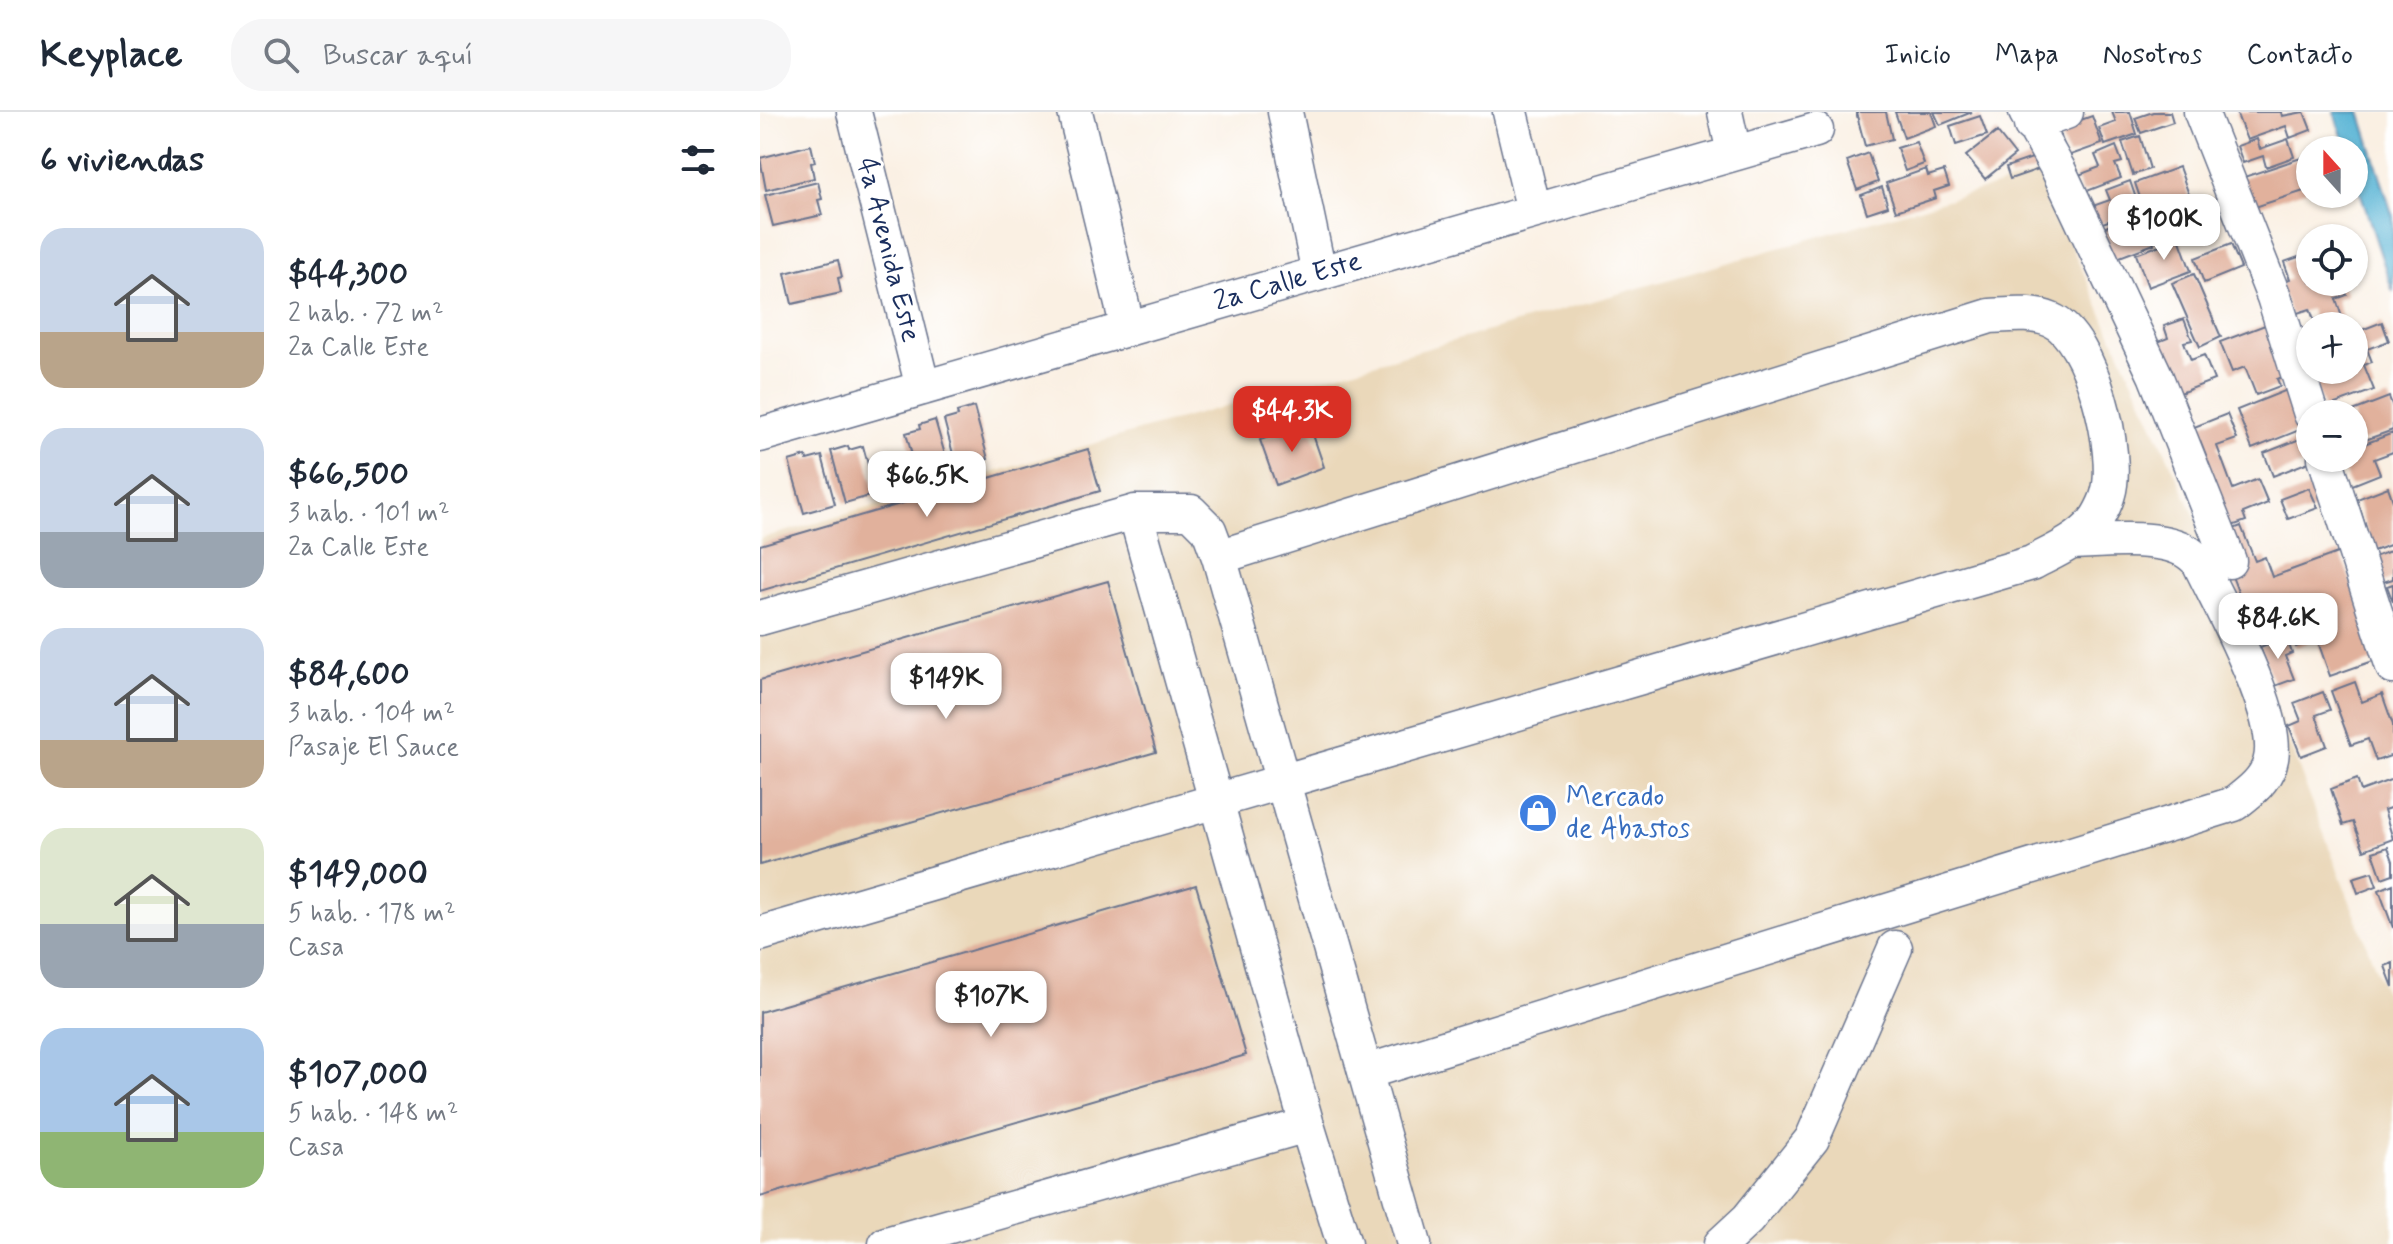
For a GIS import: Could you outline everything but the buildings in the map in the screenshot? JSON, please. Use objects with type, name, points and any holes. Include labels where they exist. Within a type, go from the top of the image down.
[{"type":"street","name":"4a Avenida Este","points":[[854,112],[923,388]]},
{"type":"street","points":[[1075,112],[1128,329]]},
{"type":"street","points":[[1285,112],[1319,273]]},
{"type":"street","points":[[1510,112],[1534,211]]},
{"type":"street","points":[[1725,112],[1734,153]]},
{"type":"street","points":[[2066,112],[2028,118],[2058,169],[2155,375],[2229,561]]},
{"type":"street","points":[[2201,112],[2274,297],[2307,400]]},
{"type":"street","name":"2a Calle Este","points":[[760,435],[1816,130]]},
{"type":"street","points":[[760,934],[2032,563],[2071,542],[2094,522],[2109,493],[2110,438],[2090,368],[2074,342],[2054,320],[2025,314],[1990,316],[1219,557]]},
{"type":"street","points":[[2330,472],[2393,667]]},
{"type":"street","points":[[1135,512],[1307,1125],[1344,1244]]},
{"type":"street","points":[[760,618],[1135,512],[1191,512],[1209,530],[1219,557],[1414,1244]]},
{"type":"street","points":[[1366,1072],[2234,804],[2257,787],[2270,763],[2271,734],[2260,693],[2199,562],[2184,550],[2166,544],[2071,542]]},
{"type":"street","points":[[1721,1244],[1748,1219],[1812,1139],[1895,948]]},
{"type":"street","points":[[886,1244],[1307,1125]]},
{"type":"shaded area","name":"Mercado de Abastos","points":[[2038,174],[2239,612],[2393,1014],[2393,1244],[760,1244],[760,539]]},
{"type":"water","points":[[2334,112],[2360,112],[2368,136],[2342,136]]},
{"type":"water","points":[[2368,137],[2393,217],[2393,292],[2365,208],[2368,208]]},
{"type":"place","name":"Mercado de Abastos","points":[[1538,813]]}]
